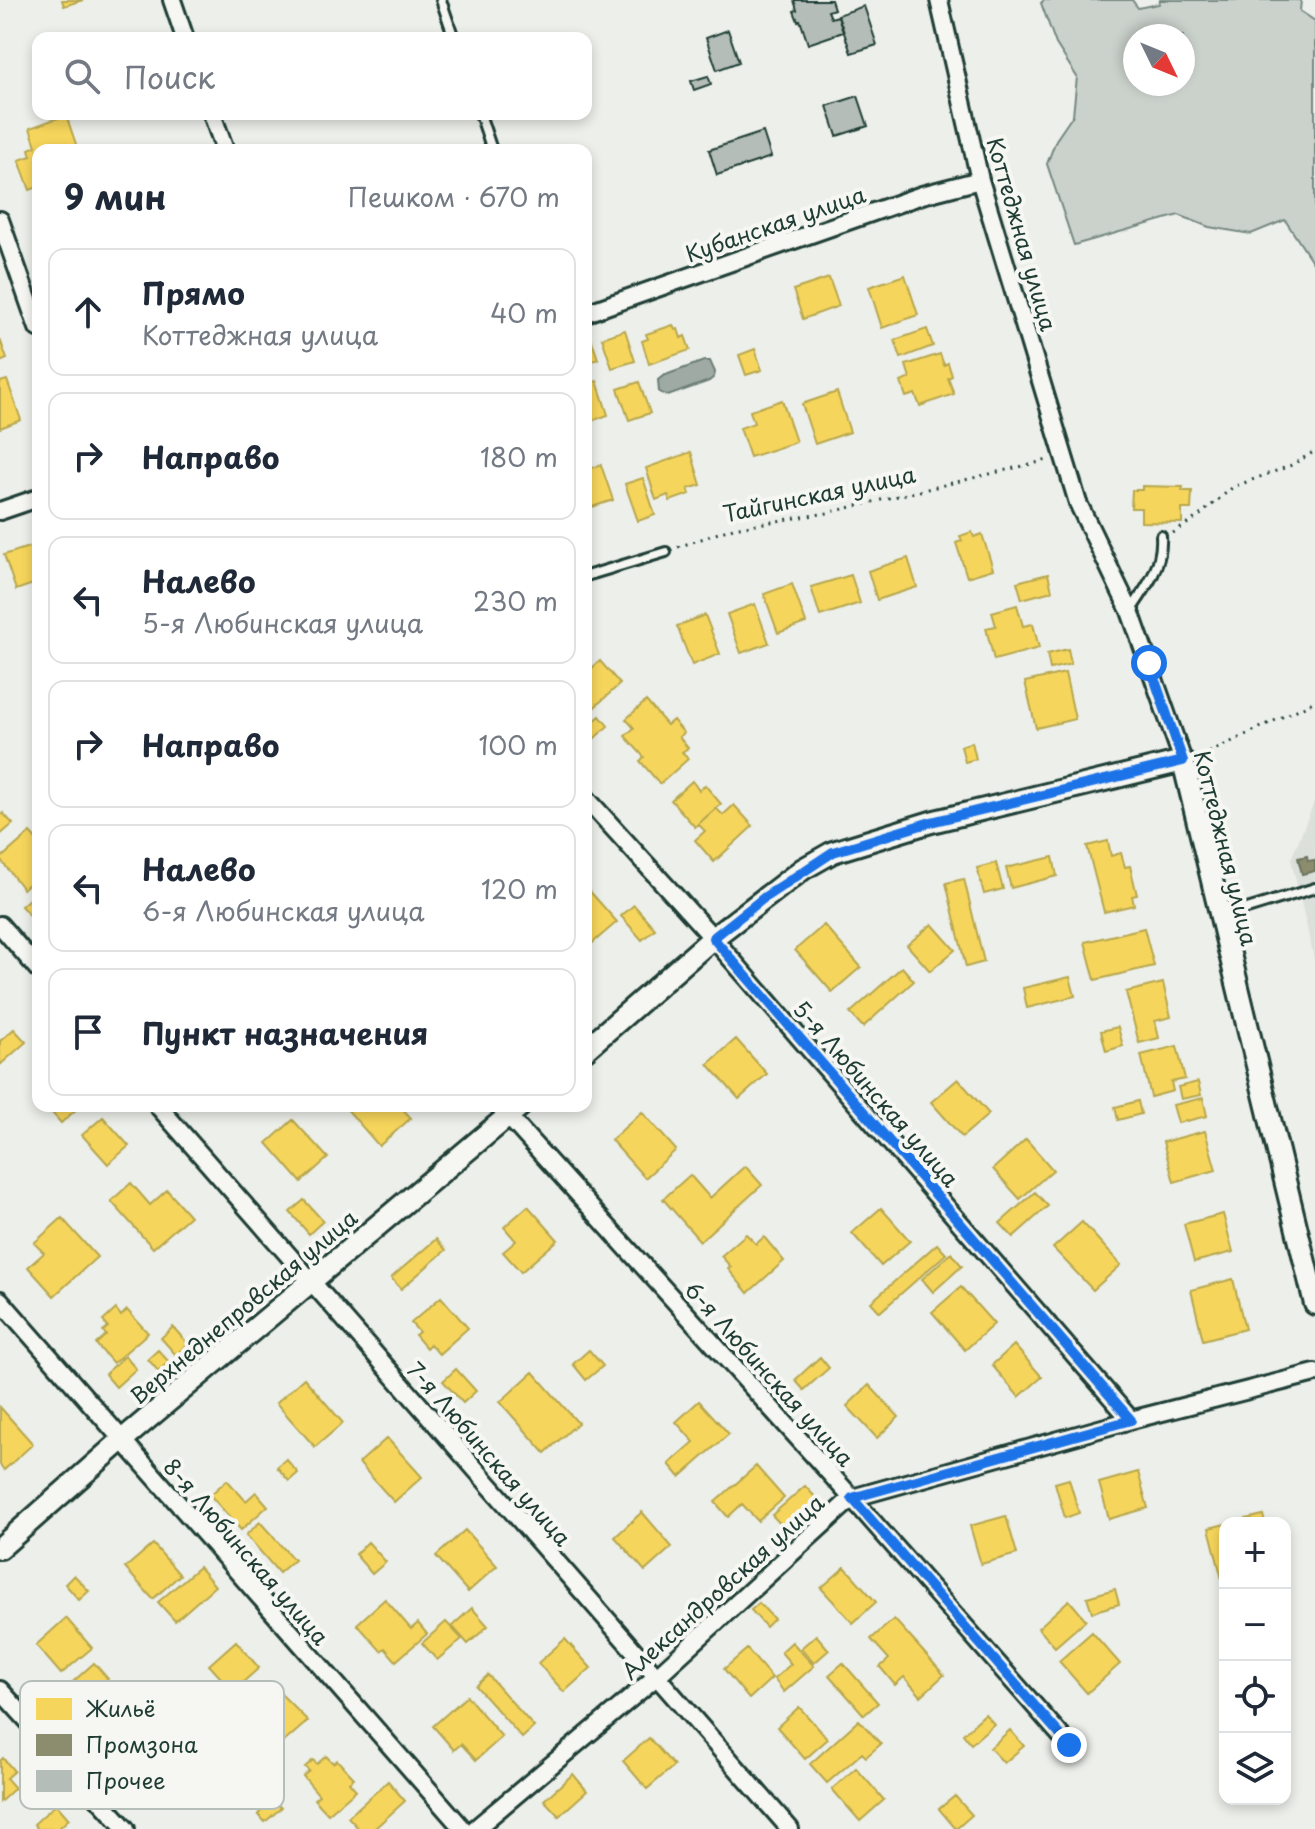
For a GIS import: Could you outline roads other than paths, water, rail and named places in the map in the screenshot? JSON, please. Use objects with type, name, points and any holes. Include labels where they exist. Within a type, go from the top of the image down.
[{"type":"street","points":[[172,0],[183,32]]},
{"type":"street","name":"Коттеджная улица","points":[[939,0],[980,180],[1078,503],[1130,611],[1183,762],[1315,1304]]},
{"type":"street","points":[[214,120],[223,144]]},
{"type":"street","name":"Кубанская улица","points":[[592,311],[922,195],[980,180]]},
{"type":"street","points":[[0,220],[32,311]]},
{"type":"street","points":[[0,511],[32,500]]},
{"type":"street","points":[[592,1044],[713,938],[778,888],[833,852],[931,822],[1183,762]]},
{"type":"street","name":"5-я Любинская улица","points":[[592,805],[713,938],[1131,1420]]},
{"type":"street","points":[[0,925],[32,962]]},
{"type":"street","name":"7-я Любинская улица","points":[[163,1112],[790,1829]]},
{"type":"street","name":"Верхнеднепровская улица","points":[[0,1548],[507,1112]]},
{"type":"street","name":"6-я Любинская улица","points":[[511,1112],[1069,1745]]},
{"type":"street","name":"8-я Любинская улица","points":[[0,1300],[463,1829]]},
{"type":"street","name":"Александровская улица","points":[[475,1829],[656,1677],[852,1498],[1131,1420],[1315,1373]]},
{"type":"street","points":[[0,1690],[20,1712]]},
{"type":"street","points":[[108,1809],[126,1829]]},
{"type":"lane","points":[[441,0],[452,32]]},
{"type":"lane","points":[[482,120],[490,144]]},
{"type":"lane","points":[[1130,611],[1151,580],[1162,553],[1161,536]]},
{"type":"lane","points":[[592,574],[666,552]]},
{"type":"lane","points":[[1220,917],[1315,888]]}]
